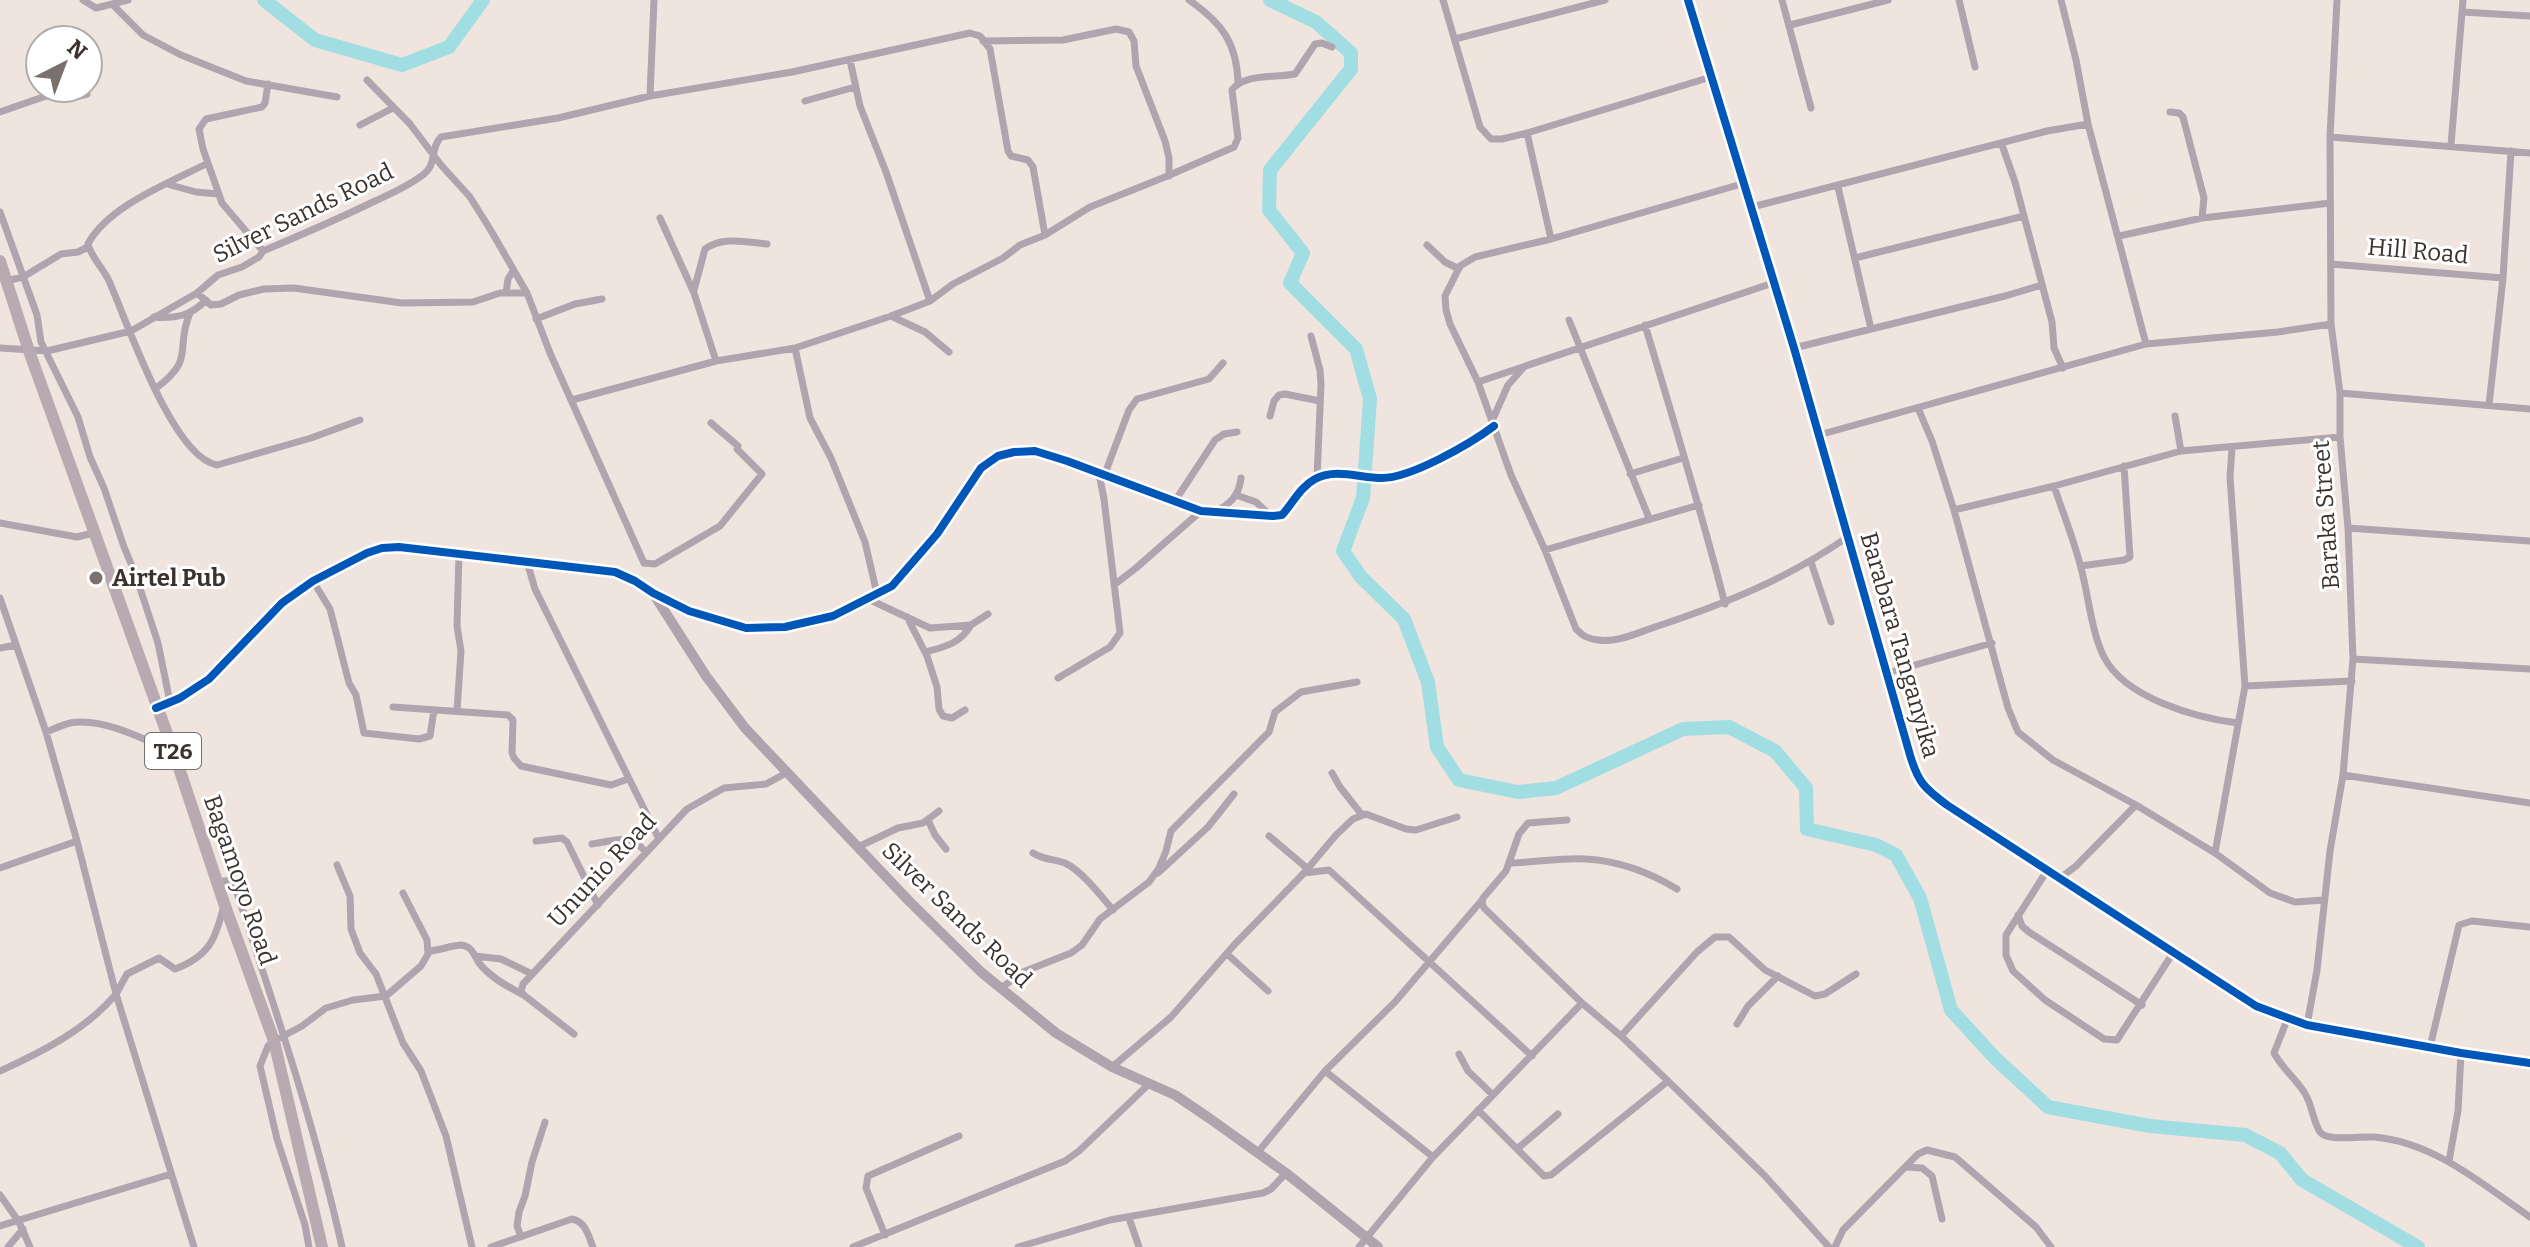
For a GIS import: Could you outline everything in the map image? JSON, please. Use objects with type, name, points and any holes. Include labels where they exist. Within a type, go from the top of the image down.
[{"type":"highway","name":"Bagamoyo Road","points":[[0,261],[6,291],[174,753],[224,903],[279,1038],[322,1247]]},
{"type":"street","points":[[83,0],[96,8],[128,0]]},
{"type":"street","points":[[650,96],[654,0]]},
{"type":"street","points":[[1189,0],[1210,15],[1230,40],[1238,83]]},
{"type":"street","points":[[1443,0],[1484,133],[1491,139],[1527,133],[1711,77]]},
{"type":"street","points":[[1455,39],[1575,4],[1605,0]]},
{"type":"street","name":"Barabara Tanganyika","points":[[1688,0],[1794,348],[1916,776],[1922,785],[1947,805],[2256,1006],[2307,1025],[2530,1063]]},
{"type":"street","points":[[1782,0],[1811,108]]},
{"type":"street","points":[[1790,25],[1888,0]]},
{"type":"street","points":[[1959,0],[1975,67]]},
{"type":"street","points":[[2061,0],[2088,124],[2146,344]]},
{"type":"street","name":"Baraka Street","points":[[2307,1025],[2343,775],[2353,659],[2340,393],[2331,324],[2330,137],[2337,0]]},
{"type":"street","points":[[2451,145],[2463,0]]},
{"type":"street","points":[[113,5],[143,35],[158,45],[246,81],[337,97]]},
{"type":"street","points":[[2462,12],[2530,16]]},
{"type":"street","name":"Silver Sands Road","points":[[0,348],[47,351],[131,331],[197,293],[218,275],[259,257],[263,251],[412,183],[432,165],[435,143],[441,137],[558,118],[650,96],[850,60],[970,33],[982,38],[1063,40],[1116,29],[1129,32],[1134,41],[1136,66],[1165,141],[1169,176]]},
{"type":"street","points":[[982,38],[990,49],[1008,151],[1011,156],[1028,160],[1033,167],[1045,235]]},
{"type":"street","points":[[572,400],[716,361],[795,348],[930,301],[1020,245],[1045,235],[1090,207],[1234,147],[1238,142],[1232,90],[1238,83],[1295,74],[1315,44],[1332,47]]},
{"type":"street","points":[[850,60],[860,106],[908,232],[930,301]]},
{"type":"street","points":[[367,80],[410,124],[470,197],[527,293],[644,563]]},
{"type":"street","points":[[263,251],[222,203],[199,133],[202,121],[262,107],[268,84]]},
{"type":"street","points":[[805,101],[855,87]]},
{"type":"street","points":[[0,112],[24,104]]},
{"type":"street","points":[[360,125],[393,108]]},
{"type":"street","points":[[2170,112],[2183,117],[2204,198],[2202,218]]},
{"type":"street","points":[[1752,207],[2047,131],[2088,124]]},
{"type":"street","points":[[1527,133],[1551,239]]},
{"type":"street","points":[[2330,137],[2530,153]]},
{"type":"street","points":[[2002,145],[2024,216],[2052,322],[2052,337],[2063,368]]},
{"type":"street","points":[[2489,405],[2503,278],[2511,151]]},
{"type":"street","points":[[208,163],[104,222],[88,241],[88,247],[108,277],[155,389],[183,439],[197,456],[217,465],[311,438],[360,420]]},
{"type":"street","points":[[1745,183],[1551,239],[1475,257],[1459,269],[1445,296],[1446,310],[1478,382],[1511,475],[1576,629],[1585,637],[1600,641],[1619,639],[1725,604],[1811,562],[1849,536]]},
{"type":"street","points":[[167,184],[218,194]]},
{"type":"street","points":[[1838,187],[1871,329]]},
{"type":"street","points":[[2119,236],[2202,218],[2330,203]]},
{"type":"street","points":[[0,212],[37,315],[41,342],[78,417],[90,457],[135,573],[161,652],[161,666],[170,702]]},
{"type":"street","points":[[1855,258],[2024,216]]},
{"type":"street","points":[[660,218],[694,293],[716,361]]},
{"type":"street","points":[[694,293],[705,249],[710,245],[726,240],[767,244]]},
{"type":"street","points":[[1427,245],[1439,258],[1459,269]]},
{"type":"street","points":[[6,291],[61,254],[88,247]]},
{"type":"street","name":"Hill Road","points":[[2331,264],[2503,278]]},
{"type":"street","points":[[506,293],[513,271]]},
{"type":"street","points":[[1478,382],[1773,283]]},
{"type":"street","points":[[1794,348],[2042,285]]},
{"type":"street","points":[[197,293],[211,305],[264,289],[294,288],[402,303],[473,302],[489,295],[527,293]]},
{"type":"street","points":[[536,319],[575,304],[602,299]]},
{"type":"street","points":[[153,317],[174,318],[190,313],[206,300]]},
{"type":"street","points":[[155,389],[180,365],[190,313]]},
{"type":"street","points":[[891,316],[925,332],[949,352]]},
{"type":"street","points":[[1569,320],[1649,518]]},
{"type":"street","points":[[1819,435],[2146,344],[2331,324]]},
{"type":"street","points":[[1645,325],[1725,604]]},
{"type":"street","points":[[1311,336],[1320,370],[1317,478]]},
{"type":"street","points":[[795,348],[810,418],[831,458],[865,542],[877,594]]},
{"type":"street","points":[[1058,678],[1110,647],[1120,633],[1101,475],[1129,410],[1137,399],[1209,379],[1223,363]]},
{"type":"street","points":[[156,708],[196,689],[209,679],[282,603],[313,581],[347,561],[382,548],[399,547],[615,572],[689,611],[746,628],[785,627],[833,616],[892,586],[937,534],[981,468],[998,456],[1035,451],[1201,511],[1282,515],[1300,491],[1317,478],[1328,474],[1397,476],[1449,454],[1493,424],[1508,385],[1525,365]]},
{"type":"street","points":[[2340,393],[2530,409]]},
{"type":"street","points":[[1270,416],[1279,395],[1320,401]]},
{"type":"street","points":[[1918,408],[1954,510],[2008,708],[2018,732],[2053,760],[2215,853],[2270,893],[2295,902],[2324,900]]},
{"type":"street","points":[[2175,416],[2181,451]]},
{"type":"street","points":[[644,563],[655,564],[720,526],[762,474],[737,449],[738,446],[711,423]]},
{"type":"street","points":[[1175,501],[1215,440],[1224,434],[1237,432]]},
{"type":"street","points":[[1954,510],[2181,451],[2340,437]]},
{"type":"street","points":[[2215,853],[2245,686],[2230,477],[2232,448]]},
{"type":"street","points":[[1630,474],[1683,458]]},
{"type":"street","points":[[2081,566],[2130,557],[2124,466]]},
{"type":"street","points":[[1213,512],[1226,506],[1236,495],[1241,478]]},
{"type":"street","points":[[2054,486],[2081,566],[2104,657],[2123,681],[2140,691],[2196,716],[2238,723]]},
{"type":"street","points":[[1236,495],[1256,502],[1271,516]]},
{"type":"street","points":[[1545,550],[1699,505]]},
{"type":"street","points":[[1114,585],[1201,511]]},
{"type":"street","points":[[0,523],[77,537],[93,533]]},
{"type":"street","points":[[2348,528],[2530,541]]},
{"type":"street","points":[[457,711],[461,651],[457,626],[459,554]]},
{"type":"street","points":[[527,562],[535,589],[659,839]]},
{"type":"street","points":[[1811,562],[1831,622]]},
{"type":"street","points":[[635,581],[644,563]]},
{"type":"street","points":[[313,581],[330,609],[364,733],[419,739],[430,736],[434,710]]},
{"type":"street","name":"Silver Sands Road","points":[[653,593],[706,676],[745,728],[981,972],[1056,1033],[1112,1067],[1175,1095],[1258,1152],[1378,1247]]},
{"type":"street","points":[[0,598],[46,732],[116,994],[194,1247]]},
{"type":"street","points":[[868,599],[930,628],[971,625]]},
{"type":"street","points":[[925,652],[953,644],[964,636],[971,625],[988,614]]},
{"type":"street","points":[[907,617],[925,652],[943,716],[952,718],[965,710]]},
{"type":"street","points":[[1887,673],[1992,643]]},
{"type":"street","points":[[0,648],[16,645]]},
{"type":"street","points":[[2353,659],[2530,669]]},
{"type":"street","points":[[2245,686],[2352,681]]},
{"type":"street","points":[[1153,877],[1166,851],[1171,831],[1269,732],[1275,712],[1301,692],[1357,682]]},
{"type":"street","points":[[393,707],[503,714],[511,717],[512,753],[521,766],[611,785],[628,779]]},
{"type":"street","points":[[46,732],[67,723],[80,722],[131,734],[174,753]]},
{"type":"street","name":"Ununio Road","points":[[525,996],[521,989],[532,974],[687,809],[724,788],[766,784],[788,772]]},
{"type":"street","points":[[1332,773],[1362,815]]},
{"type":"street","points":[[2343,775],[2530,803],[2530,796]]},
{"type":"street","points":[[1001,988],[1023,972],[1071,953],[1082,945],[1100,919],[1208,827],[1234,794]]},
{"type":"street","points":[[2060,878],[2076,866],[2136,805]]},
{"type":"street","points":[[858,847],[898,828],[919,824],[939,811]]},
{"type":"street","points":[[1112,1067],[1171,1017],[1353,819],[1362,815],[1373,816],[1416,830],[1457,817]]},
{"type":"street","points":[[928,820],[946,849]]},
{"type":"street","points":[[1258,1152],[1325,1071],[1395,1002],[1506,871],[1519,834],[1528,823],[1567,820]]},
{"type":"street","points":[[1269,836],[1306,871],[1329,870],[1532,1056]]},
{"type":"street","points":[[536,841],[562,838],[567,842],[598,905]]},
{"type":"street","points":[[592,844],[625,839],[638,842],[646,852]]},
{"type":"street","points":[[0,868],[77,841]]},
{"type":"street","points":[[1033,853],[1041,859],[1062,862],[1071,867],[1113,910]]},
{"type":"street","points":[[1509,863],[1584,858],[1636,869],[1677,889]]},
{"type":"street","points":[[337,865],[350,896],[351,929],[360,953],[376,974],[403,1043],[421,1071],[443,1127],[472,1247]]},
{"type":"street","points":[[2048,869],[2006,935],[2006,955],[2013,971],[2045,1000],[2104,1039],[2113,1041],[2122,1035],[2173,953]]},
{"type":"street","points":[[217,882],[232,880],[279,1038],[326,1176],[342,1247]]},
{"type":"street","points":[[309,1247],[305,1225],[277,1139],[260,1066],[268,1046],[326,1008],[353,1000],[386,996],[421,966],[428,951],[427,940],[403,893]]},
{"type":"street","points":[[1483,898],[1484,908],[1765,1176],[1829,1247]]},
{"type":"street","points":[[0,1071],[85,1024],[116,994],[127,974],[159,958],[175,969],[202,955],[210,947],[224,903]]},
{"type":"street","points":[[2018,915],[2022,926],[2029,932],[2142,1005]]},
{"type":"street","points":[[2430,1047],[2459,925],[2472,921],[2530,927]]},
{"type":"street","points":[[1621,1036],[1697,952],[1715,937],[1729,937],[1765,970],[1815,996],[1825,994],[1856,974]]},
{"type":"street","points":[[428,951],[461,945],[472,950],[493,976],[574,1034]]},
{"type":"street","points":[[1227,954],[1268,991]]},
{"type":"street","points":[[475,956],[501,959],[532,974]]},
{"type":"street","points":[[1737,1024],[1748,1006],[1778,976]]},
{"type":"street","points":[[1359,1247],[1433,1157],[1582,1003]]},
{"type":"street","points":[[2287,1020],[2274,1053],[2306,1093],[2320,1132],[2328,1137],[2373,1137],[2399,1141],[2449,1161],[2530,1217]]},
{"type":"street","points":[[2449,1161],[2458,1111],[2461,1053]]},
{"type":"street","points":[[1459,1054],[1468,1071],[1493,1095]]},
{"type":"street","points":[[1325,1071],[1433,1157]]},
{"type":"street","points":[[1478,1110],[1544,1176],[1551,1175],[1668,1081]]},
{"type":"street","points":[[853,1247],[1065,1161],[1149,1084]]},
{"type":"street","points":[[1517,1149],[1558,1114]]},
{"type":"street","points":[[521,1237],[517,1226],[519,1212],[545,1122]]},
{"type":"street","points":[[885,1235],[866,1188],[868,1176],[959,1136]]},
{"type":"street","points":[[1835,1247],[1843,1230],[1923,1151],[1955,1157],[2036,1227],[2051,1247]]},
{"type":"street","points":[[1906,1167],[1922,1168],[1932,1176],[1942,1219]]},
{"type":"street","points":[[1018,1247],[1110,1220],[1263,1193],[1286,1173]]},
{"type":"street","points":[[0,1226],[21,1225],[171,1174]]},
{"type":"street","points":[[0,1195],[21,1225],[30,1247]]},
{"type":"street","points":[[1129,1218],[1139,1247]]},
{"type":"street","points":[[491,1247],[514,1244],[521,1237],[572,1219],[585,1227],[593,1247]]},
{"type":"street","points":[[8,1247],[21,1225]]},
{"type":"waterway","points":[[264,0],[315,40],[402,65],[449,47],[483,0]]},
{"type":"waterway","points":[[1270,0],[1316,22],[1351,53],[1351,69],[1270,170],[1269,210],[1303,253],[1290,283],[1356,349],[1370,399],[1363,498],[1343,551],[1361,577],[1404,619],[1428,682],[1437,747],[1459,780],[1518,792],[1556,788],[1683,729],[1729,727],[1775,751],[1806,788],[1807,829],[1876,845],[1896,855],[1920,898],[1951,1010],[1995,1058],[2048,1107],[2150,1126],[2245,1135],[2280,1153],[2302,1180],[2418,1247]]},
{"type":"cycle path","points":[[1688,0],[1794,348],[1910,755],[1923,784],[1947,805],[2256,1006],[2307,1025],[2530,1063]]},
{"type":"cycle path","points":[[156,708],[180,698],[209,679],[282,603],[313,581],[382,548],[399,547],[615,572],[689,611],[746,628],[785,627],[833,616],[892,586],[937,534],[981,468],[998,456],[1035,451],[1201,511],[1273,516],[1282,515],[1315,479],[1331,474],[1394,477],[1456,450],[1494,426]]},
{"type":"place","name":"Airtel Pub","points":[[96,578]]}]
